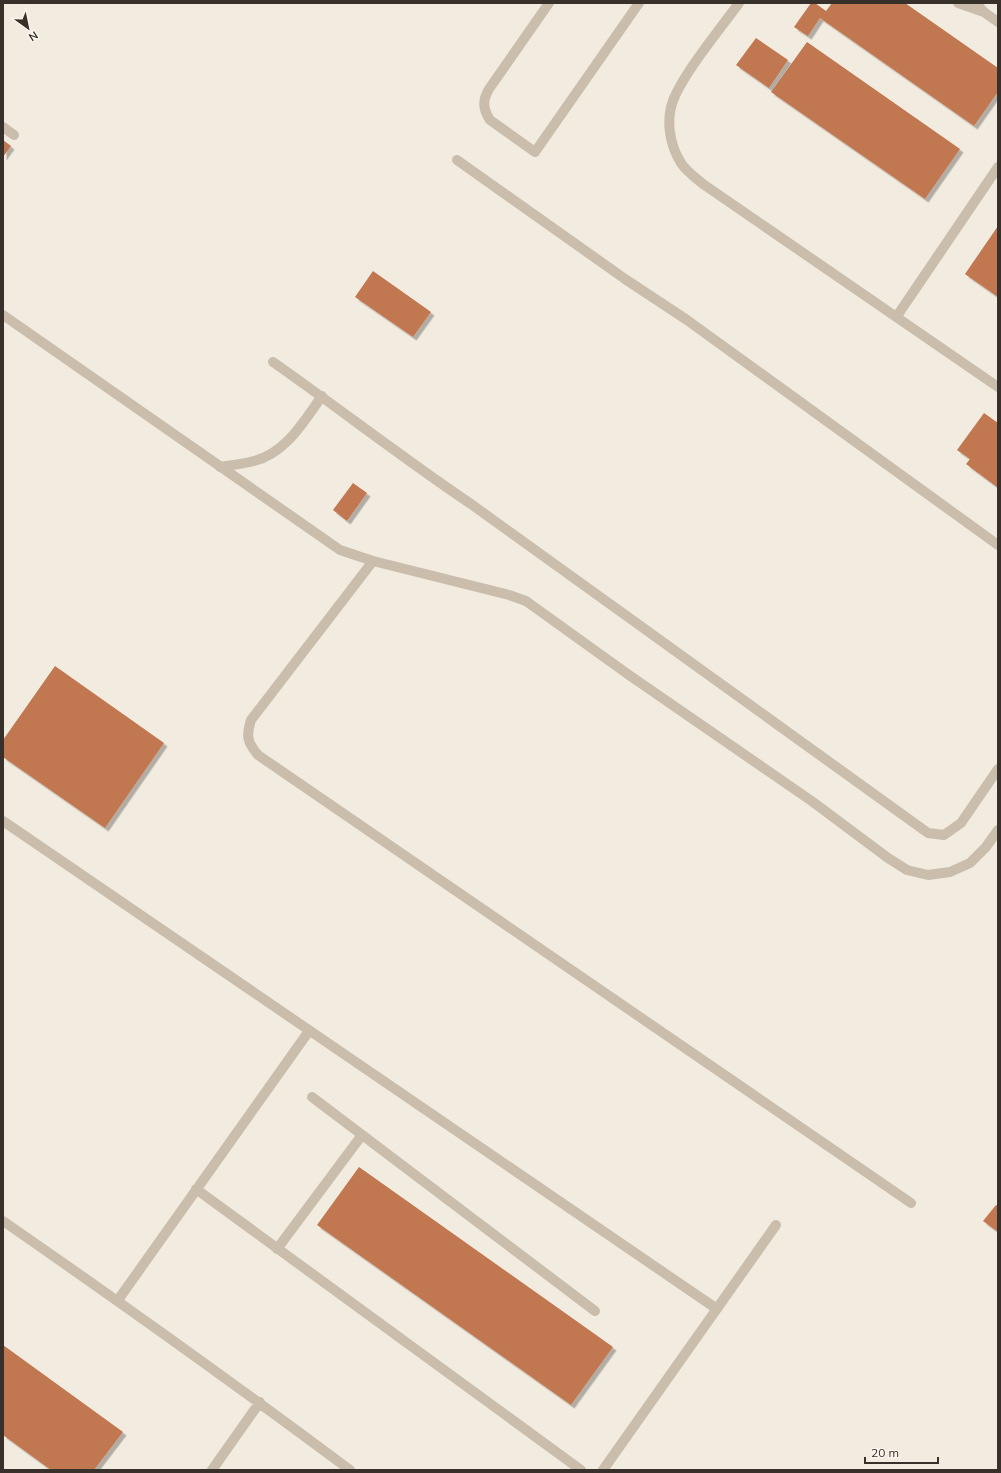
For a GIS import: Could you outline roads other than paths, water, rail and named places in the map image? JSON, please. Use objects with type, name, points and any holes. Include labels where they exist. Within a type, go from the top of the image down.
[{"type":"lane","points":[[549,3],[484,96],[483,105],[490,120],[535,152],[639,3]]},
{"type":"lane","points":[[739,3],[693,65],[674,97],[670,116],[670,136],[674,150],[681,163],[697,179],[998,387]]},
{"type":"lane","points":[[958,3],[984,12]]},
{"type":"lane","points":[[976,3],[984,12],[998,22]]},
{"type":"lane","points":[[3,127],[14,135]]},
{"type":"lane","points":[[457,160],[625,279],[687,320],[998,545]]},
{"type":"lane","points":[[897,316],[998,167]]},
{"type":"lane","points":[[3,315],[340,550],[509,595],[526,601],[629,675],[814,802],[888,858],[907,870],[928,875],[950,872],[970,863],[986,847],[998,830]]},
{"type":"lane","points":[[273,362],[322,396],[422,471],[471,504],[928,833],[944,835],[961,823],[998,769]]},
{"type":"lane","points":[[220,467],[254,461],[273,454],[294,435],[322,396]]},
{"type":"lane","points":[[373,560],[251,720],[247,732],[250,745],[258,755],[911,1203]]},
{"type":"lane","points":[[3,821],[717,1309]]},
{"type":"lane","points":[[118,1300],[309,1031]]},
{"type":"lane","points":[[312,1097],[595,1311]]},
{"type":"lane","points":[[277,1249],[362,1135]]},
{"type":"lane","points":[[196,1189],[581,1470]]},
{"type":"lane","points":[[3,1220],[260,1402],[350,1470]]},
{"type":"lane","points":[[603,1470],[776,1225]]},
{"type":"lane","points":[[212,1470],[260,1402]]}]
